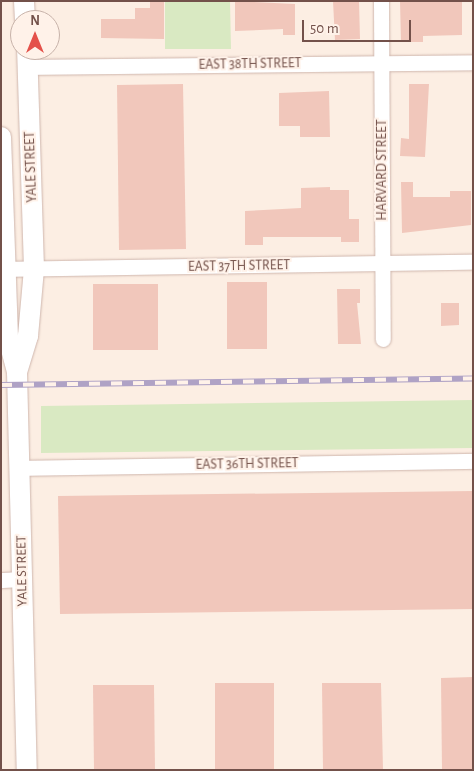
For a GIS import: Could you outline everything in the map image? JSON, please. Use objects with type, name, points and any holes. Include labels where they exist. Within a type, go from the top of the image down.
[{"type":"main road","name":"YALE STREET","points":[[17,372],[28,336],[34,269],[27,60]]},
{"type":"main road","name":"YALE STREET","points":[[1,137],[8,338],[17,372],[27,770]]},
{"type":"main road","points":[[2,185],[31,186]]},
{"type":"street","name":"HARVARD STREET","points":[[381,1],[383,340]]},
{"type":"street","name":"EAST 38TH STREET","points":[[60,58],[381,63],[473,62]]},
{"type":"street","name":"EAST 37TH STREET","points":[[5,269],[473,262]]},
{"type":"street","name":"EAST 36TH STREET","points":[[20,468],[473,461]]},
{"type":"street","points":[[1,580],[22,579]]},
{"type":"green space","points":[[165,1],[230,1],[231,49],[165,49]]},
{"type":"green space","points":[[473,400],[473,448],[41,453],[41,406]]},
{"type":"building","points":[[235,1],[295,4],[295,35],[283,35],[283,29],[235,31]]},
{"type":"building","points":[[333,1],[359,1],[360,39],[335,40]]},
{"type":"building","points":[[400,1],[462,1],[462,35],[423,36],[423,42],[401,42]]},
{"type":"building","points":[[150,2],[164,2],[164,39],[101,38],[101,19],[135,19],[135,8],[150,8]]},
{"type":"building","points":[[183,84],[186,249],[119,250],[117,85]]},
{"type":"building","points":[[409,84],[429,84],[425,157],[400,156],[401,138],[409,139]]},
{"type":"building","points":[[329,91],[330,137],[300,137],[300,126],[279,126],[279,93]]},
{"type":"building","points":[[401,182],[413,182],[413,197],[450,197],[450,191],[471,191],[471,225],[402,233]]},
{"type":"building","points":[[330,187],[330,190],[349,190],[349,219],[359,219],[359,242],[341,242],[341,237],[263,237],[263,245],[245,245],[245,211],[301,208],[301,188]]},
{"type":"building","points":[[227,282],[267,282],[267,349],[227,349]]},
{"type":"building","points":[[93,284],[158,284],[158,350],[93,350]]},
{"type":"building","points":[[337,289],[360,289],[360,303],[357,303],[361,344],[338,344]]},
{"type":"building","points":[[441,303],[459,303],[459,325],[441,326]]},
{"type":"building","points":[[473,491],[473,609],[60,614],[58,496]]},
{"type":"building","points":[[473,677],[473,770],[442,770],[441,678]]},
{"type":"building","points":[[215,683],[274,683],[274,770],[215,770]]},
{"type":"building","points":[[322,683],[381,683],[383,770],[323,770]]},
{"type":"building","points":[[93,685],[154,685],[155,770],[94,770]]},
{"type":"railway","points":[[1,385],[473,378]]}]
